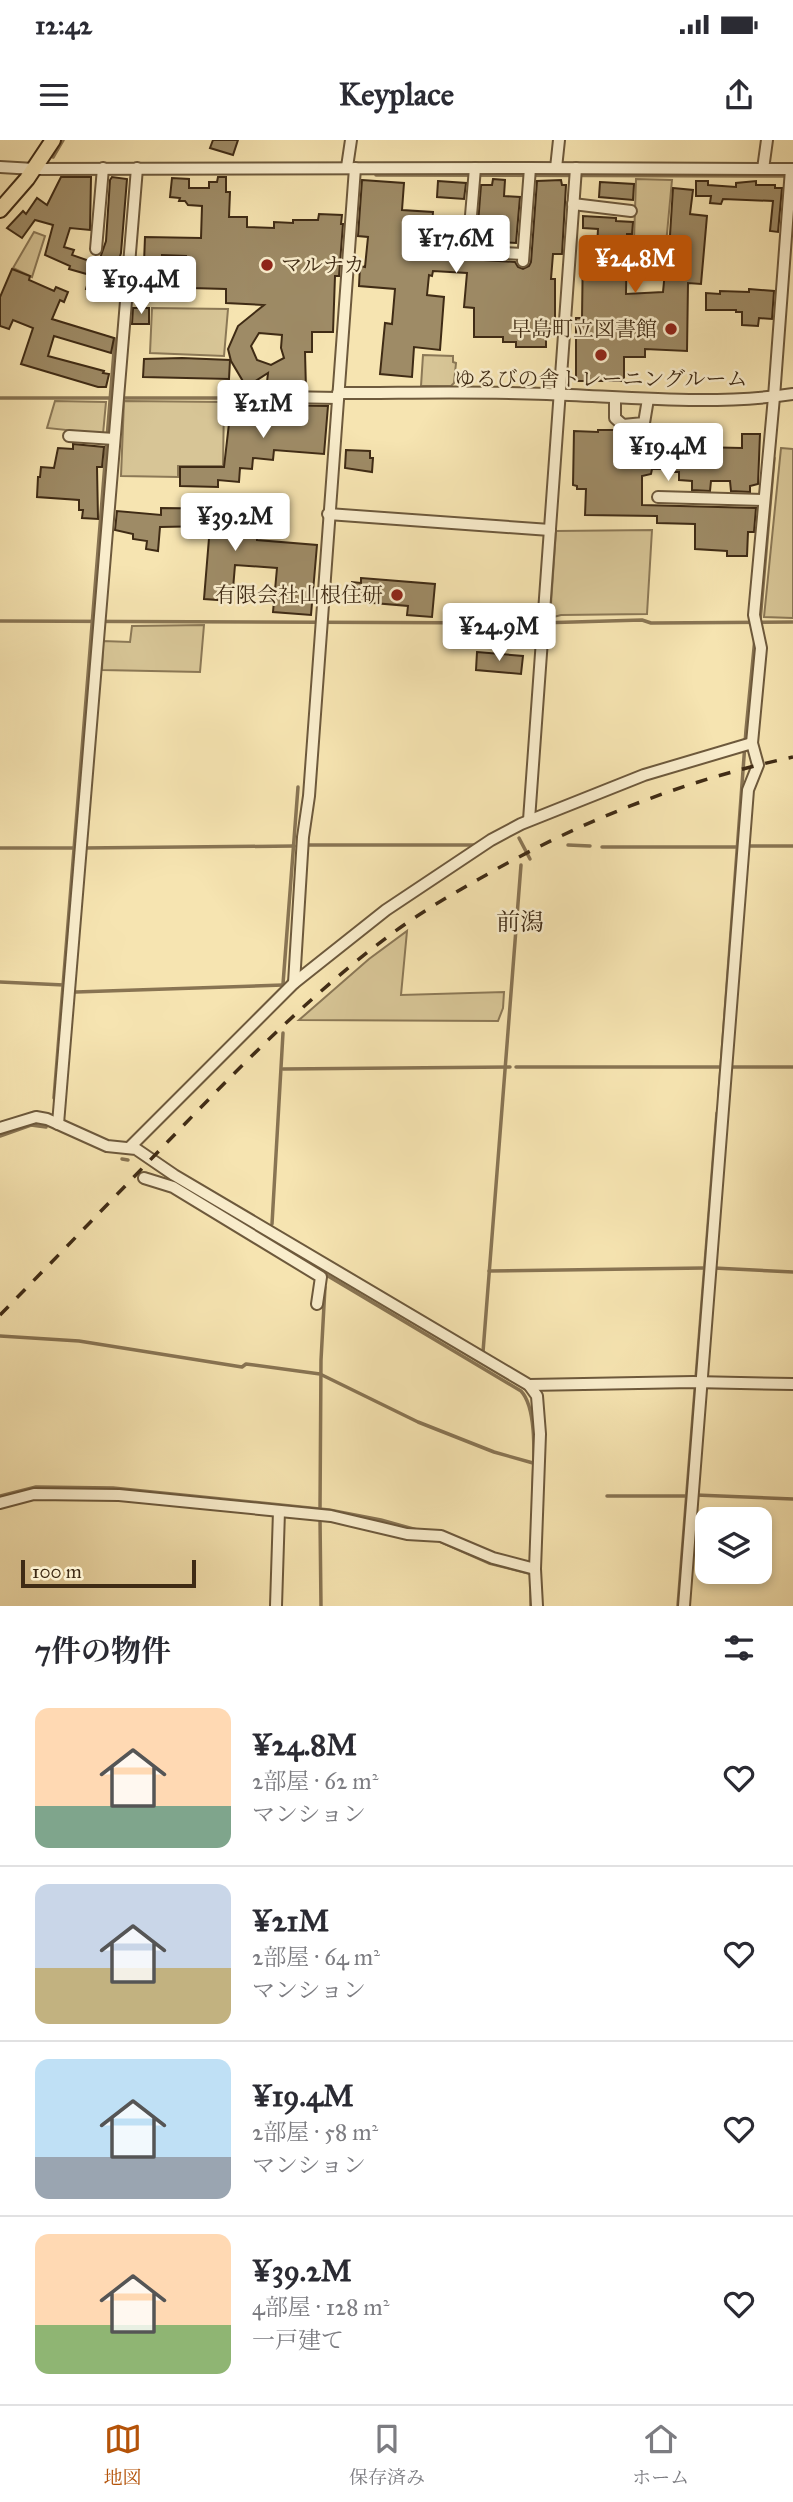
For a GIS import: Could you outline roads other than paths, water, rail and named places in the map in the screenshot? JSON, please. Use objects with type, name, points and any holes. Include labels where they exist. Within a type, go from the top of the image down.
[{"type":"main road","points":[[0,210],[34,169],[53,140]]},
{"type":"street","points":[[294,983],[338,395],[351,140]]},
{"type":"street","points":[[556,168],[559,140]]},
{"type":"street","points":[[763,169],[767,140]]},
{"type":"street","points":[[0,167],[351,168],[530,173],[556,168],[576,172],[763,169],[791,173],[774,397],[763,500],[756,628],[761,648],[746,744],[758,765],[748,790],[727,1067],[697,1382],[684,1606]]},
{"type":"street","points":[[96,249],[103,168]]},
{"type":"street","points":[[58,1124],[99,621],[109,439],[137,168]]},
{"type":"street","points":[[474,172],[468,251],[523,258],[530,173]]},
{"type":"street","points":[[525,822],[544,623],[576,172]]},
{"type":"street","points":[[573,204],[631,211]]},
{"type":"street","points":[[232,396],[560,395],[745,399],[793,394]]},
{"type":"street","points":[[615,398],[615,418],[624,425],[645,423],[648,399]]},
{"type":"street","points":[[69,436],[109,439]]},
{"type":"street","points":[[658,497],[763,500]]},
{"type":"street","points":[[328,514],[551,530]]},
{"type":"street","points":[[130,1147],[294,983],[386,910],[491,840],[525,822],[644,775],[746,744]]},
{"type":"street","points":[[0,1128],[36,1117],[107,1146],[136,1149],[175,1182],[320,1270],[529,1385],[537,1396],[540,1434],[535,1569],[537,1606]]},
{"type":"street","points":[[144,1178],[175,1182]]},
{"type":"street","points":[[317,1304],[320,1270]]},
{"type":"street","points":[[529,1385],[697,1382],[793,1384]]},
{"type":"street","points":[[0,1503],[34,1494],[119,1495],[320,1515],[407,1534],[441,1536],[493,1558],[535,1569]]},
{"type":"street","points":[[276,1606],[279,1511]]},
{"type":"waterway","points":[[53,157],[63,140]]},
{"type":"waterway","points":[[376,175],[787,176]]},
{"type":"waterway","points":[[54,1098],[115,339]]},
{"type":"waterway","points":[[0,398],[113,398]]},
{"type":"waterway","points":[[124,398],[219,398]]},
{"type":"waterway","points":[[760,621],[774,458]]},
{"type":"waterway","points":[[0,621],[793,622]]},
{"type":"waterway","points":[[719,1095],[755,638]]},
{"type":"waterway","points":[[283,984],[298,787]]},
{"type":"waterway","points":[[519,838],[530,859]]},
{"type":"waterway","points":[[309,845],[475,845]]},
{"type":"waterway","points":[[568,845],[590,846]]},
{"type":"waterway","points":[[83,848],[294,846]]},
{"type":"waterway","points":[[749,846],[793,846]]},
{"type":"waterway","points":[[602,847],[739,847]]},
{"type":"waterway","points":[[0,848],[75,848]]},
{"type":"waterway","points":[[483,1352],[521,865]]},
{"type":"waterway","points":[[0,982],[64,985]]},
{"type":"waterway","points":[[71,989],[76,992],[283,985]]},
{"type":"waterway","points":[[272,1224],[283,1033]]},
{"type":"waterway","points":[[283,1069],[510,1067]]},
{"type":"waterway","points":[[516,1067],[720,1067]]},
{"type":"waterway","points":[[728,1067],[793,1067]]},
{"type":"waterway","points":[[678,1606],[717,1113]]},
{"type":"waterway","points":[[0,1136],[31,1125],[46,1127]]},
{"type":"waterway","points":[[122,1159],[128,1160]]},
{"type":"waterway","points":[[489,1271],[704,1268]]},
{"type":"waterway","points":[[714,1268],[793,1272]]},
{"type":"waterway","points":[[323,1273],[521,1391],[527,1400],[533,1426],[533,1496]]},
{"type":"waterway","points":[[320,1510],[321,1360],[325,1287]]},
{"type":"waterway","points":[[0,1336],[79,1341],[242,1367],[246,1364],[320,1374],[418,1422],[494,1452],[533,1463]]},
{"type":"waterway","points":[[0,1496],[36,1487],[113,1488],[329,1510],[417,1530]]},
{"type":"waterway","points":[[696,1495],[793,1499]]},
{"type":"waterway","points":[[607,1496],[685,1496]]},
{"type":"waterway","points":[[320,1518],[321,1606]]},
{"type":"waterway","points":[[435,1539],[489,1563],[529,1573]]},
{"type":"waterway","points":[[531,1591],[531,1606]]},
{"type":"railway","points":[[0,1315],[268,1040],[327,986],[401,927],[516,858],[592,822],[711,778],[793,757]]},
{"type":"place","name":"マルナカ","points":[[267,265]]},
{"type":"place","name":"早島町立図書館","points":[[671,329]]},
{"type":"place","name":"ゆるびの舎トレーニングルーム","points":[[601,355]]},
{"type":"place","name":"有限会社山根住研","points":[[397,595]]},
{"type":"district","name":"前潟","points":[[520,922]]}]
